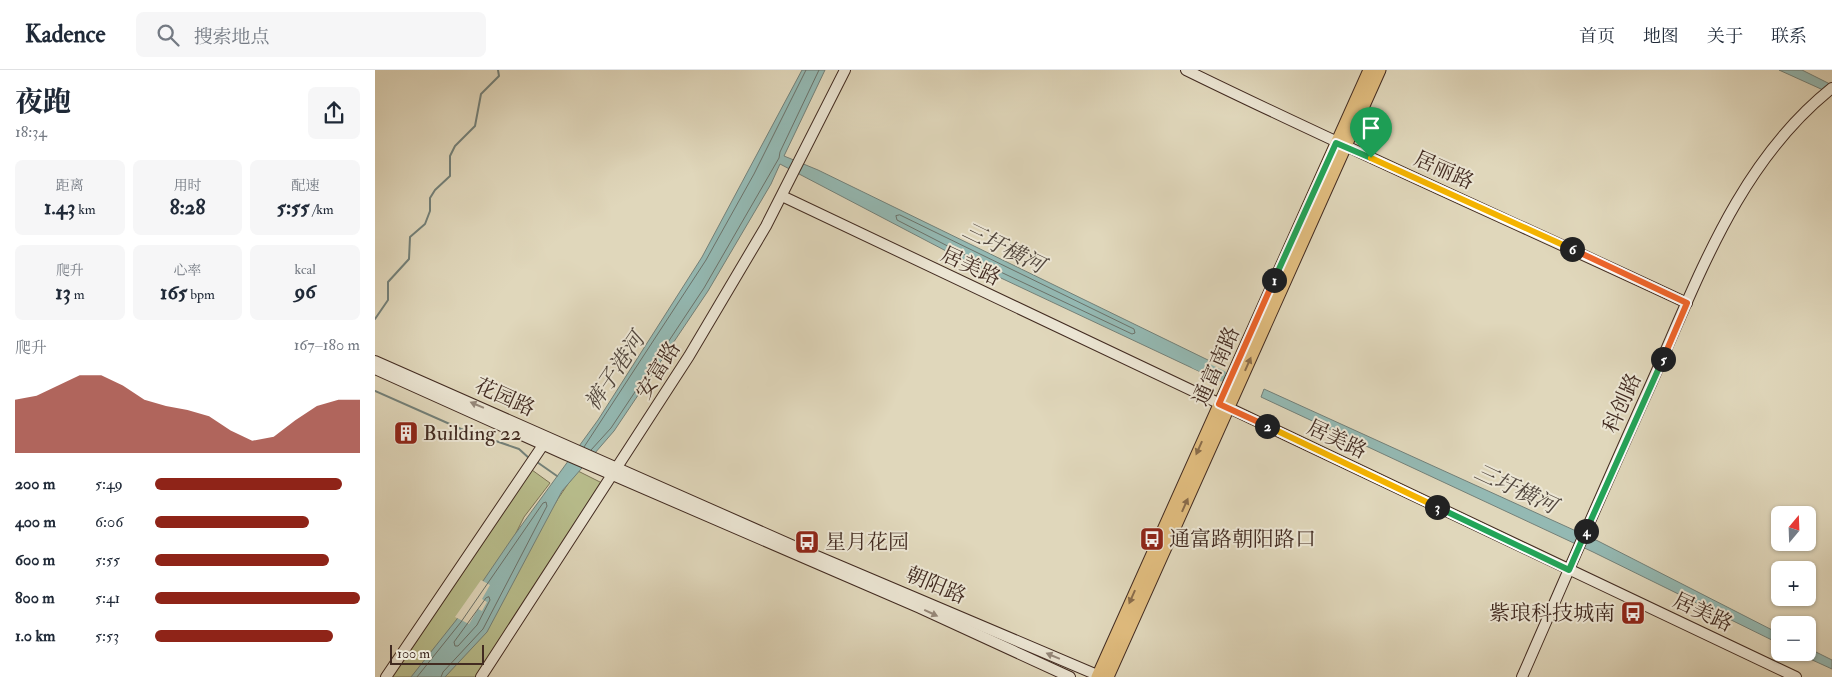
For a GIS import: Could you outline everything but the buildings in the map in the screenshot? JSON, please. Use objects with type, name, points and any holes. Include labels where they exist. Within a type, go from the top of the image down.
[{"type":"main road","name":"通富南路","points":[[1341,145],[1369,70]]},
{"type":"main road","name":"通富南路","points":[[1101,677],[1341,145],[1379,70]]},
{"type":"street","name":"安富路","points":[[481,677],[616,472],[694,348],[782,196],[845,70]]},
{"type":"street","name":"居丽路","points":[[1185,70],[1341,145],[1687,303]]},
{"type":"street","name":"科创路","points":[[1522,677],[1687,303],[1740,193],[1777,142],[1806,110],[1829,90]]},
{"type":"street","name":"居美路","points":[[782,196],[1796,677]]},
{"type":"street","name":"花园路","points":[[375,361],[616,472]]},
{"type":"street","name":"花园路","points":[[375,369],[543,444],[567,450]]},
{"type":"street","points":[[386,677],[543,444]]},
{"type":"street","name":"朝阳路","points":[[616,472],[1101,677]]},
{"type":"street","name":"朝阳路","points":[[616,472],[1070,677]]},
{"type":"green space","points":[[532,470],[550,483],[524,517],[490,585],[415,677],[391,677],[449,589]]},
{"type":"green space","points":[[578,471],[602,483],[477,677],[445,677],[495,610],[549,513]]},
{"type":"water","points":[[802,70],[825,70],[784,156],[818,170],[1210,361],[1207,375],[969,263],[780,164],[771,184],[708,291],[614,431],[562,491],[487,632],[445,677],[411,677],[457,619],[513,537],[598,420],[702,257]]},
{"type":"water","points":[[1779,70],[1802,70],[1832,85],[1832,94]]},
{"type":"water","points":[[1264,389],[1598,541],[1771,629],[1771,640],[1593,552],[1261,397]]},
{"type":"water","points":[[1816,652],[1832,660],[1832,669],[1814,661]]},
{"type":"pier","points":[[481,580],[490,585],[482,599],[487,602],[482,611],[478,609],[469,624],[455,617]]},
{"type":"waterway","points":[[375,319],[388,300],[388,282],[409,259],[410,237],[425,224],[430,211],[430,198],[435,190],[450,176],[450,156],[455,146],[475,126],[481,94],[499,76],[498,70]]},
{"type":"waterway","name":"三圩横河","points":[[1195,363],[1222,376]]},
{"type":"waterway","points":[[375,391],[461,429],[519,449],[530,459]]},
{"type":"waterway","points":[[537,462],[557,476]]},
{"type":"place","name":"Building 22","points":[[406,433]]},
{"type":"place","name":"通富路朝阳路口","points":[[1152,539]]},
{"type":"place","name":"星月花园","points":[[807,542]]},
{"type":"place","name":"紫琅科技城南","points":[[1633,613]]},
{"type":"route","points":[[1336,143],[1371,158],[1687,303],[1569,570],[1219,404],[1336,143]]},
{"type":"water label","name":"裤子港河","points":[[614,371]]}]
